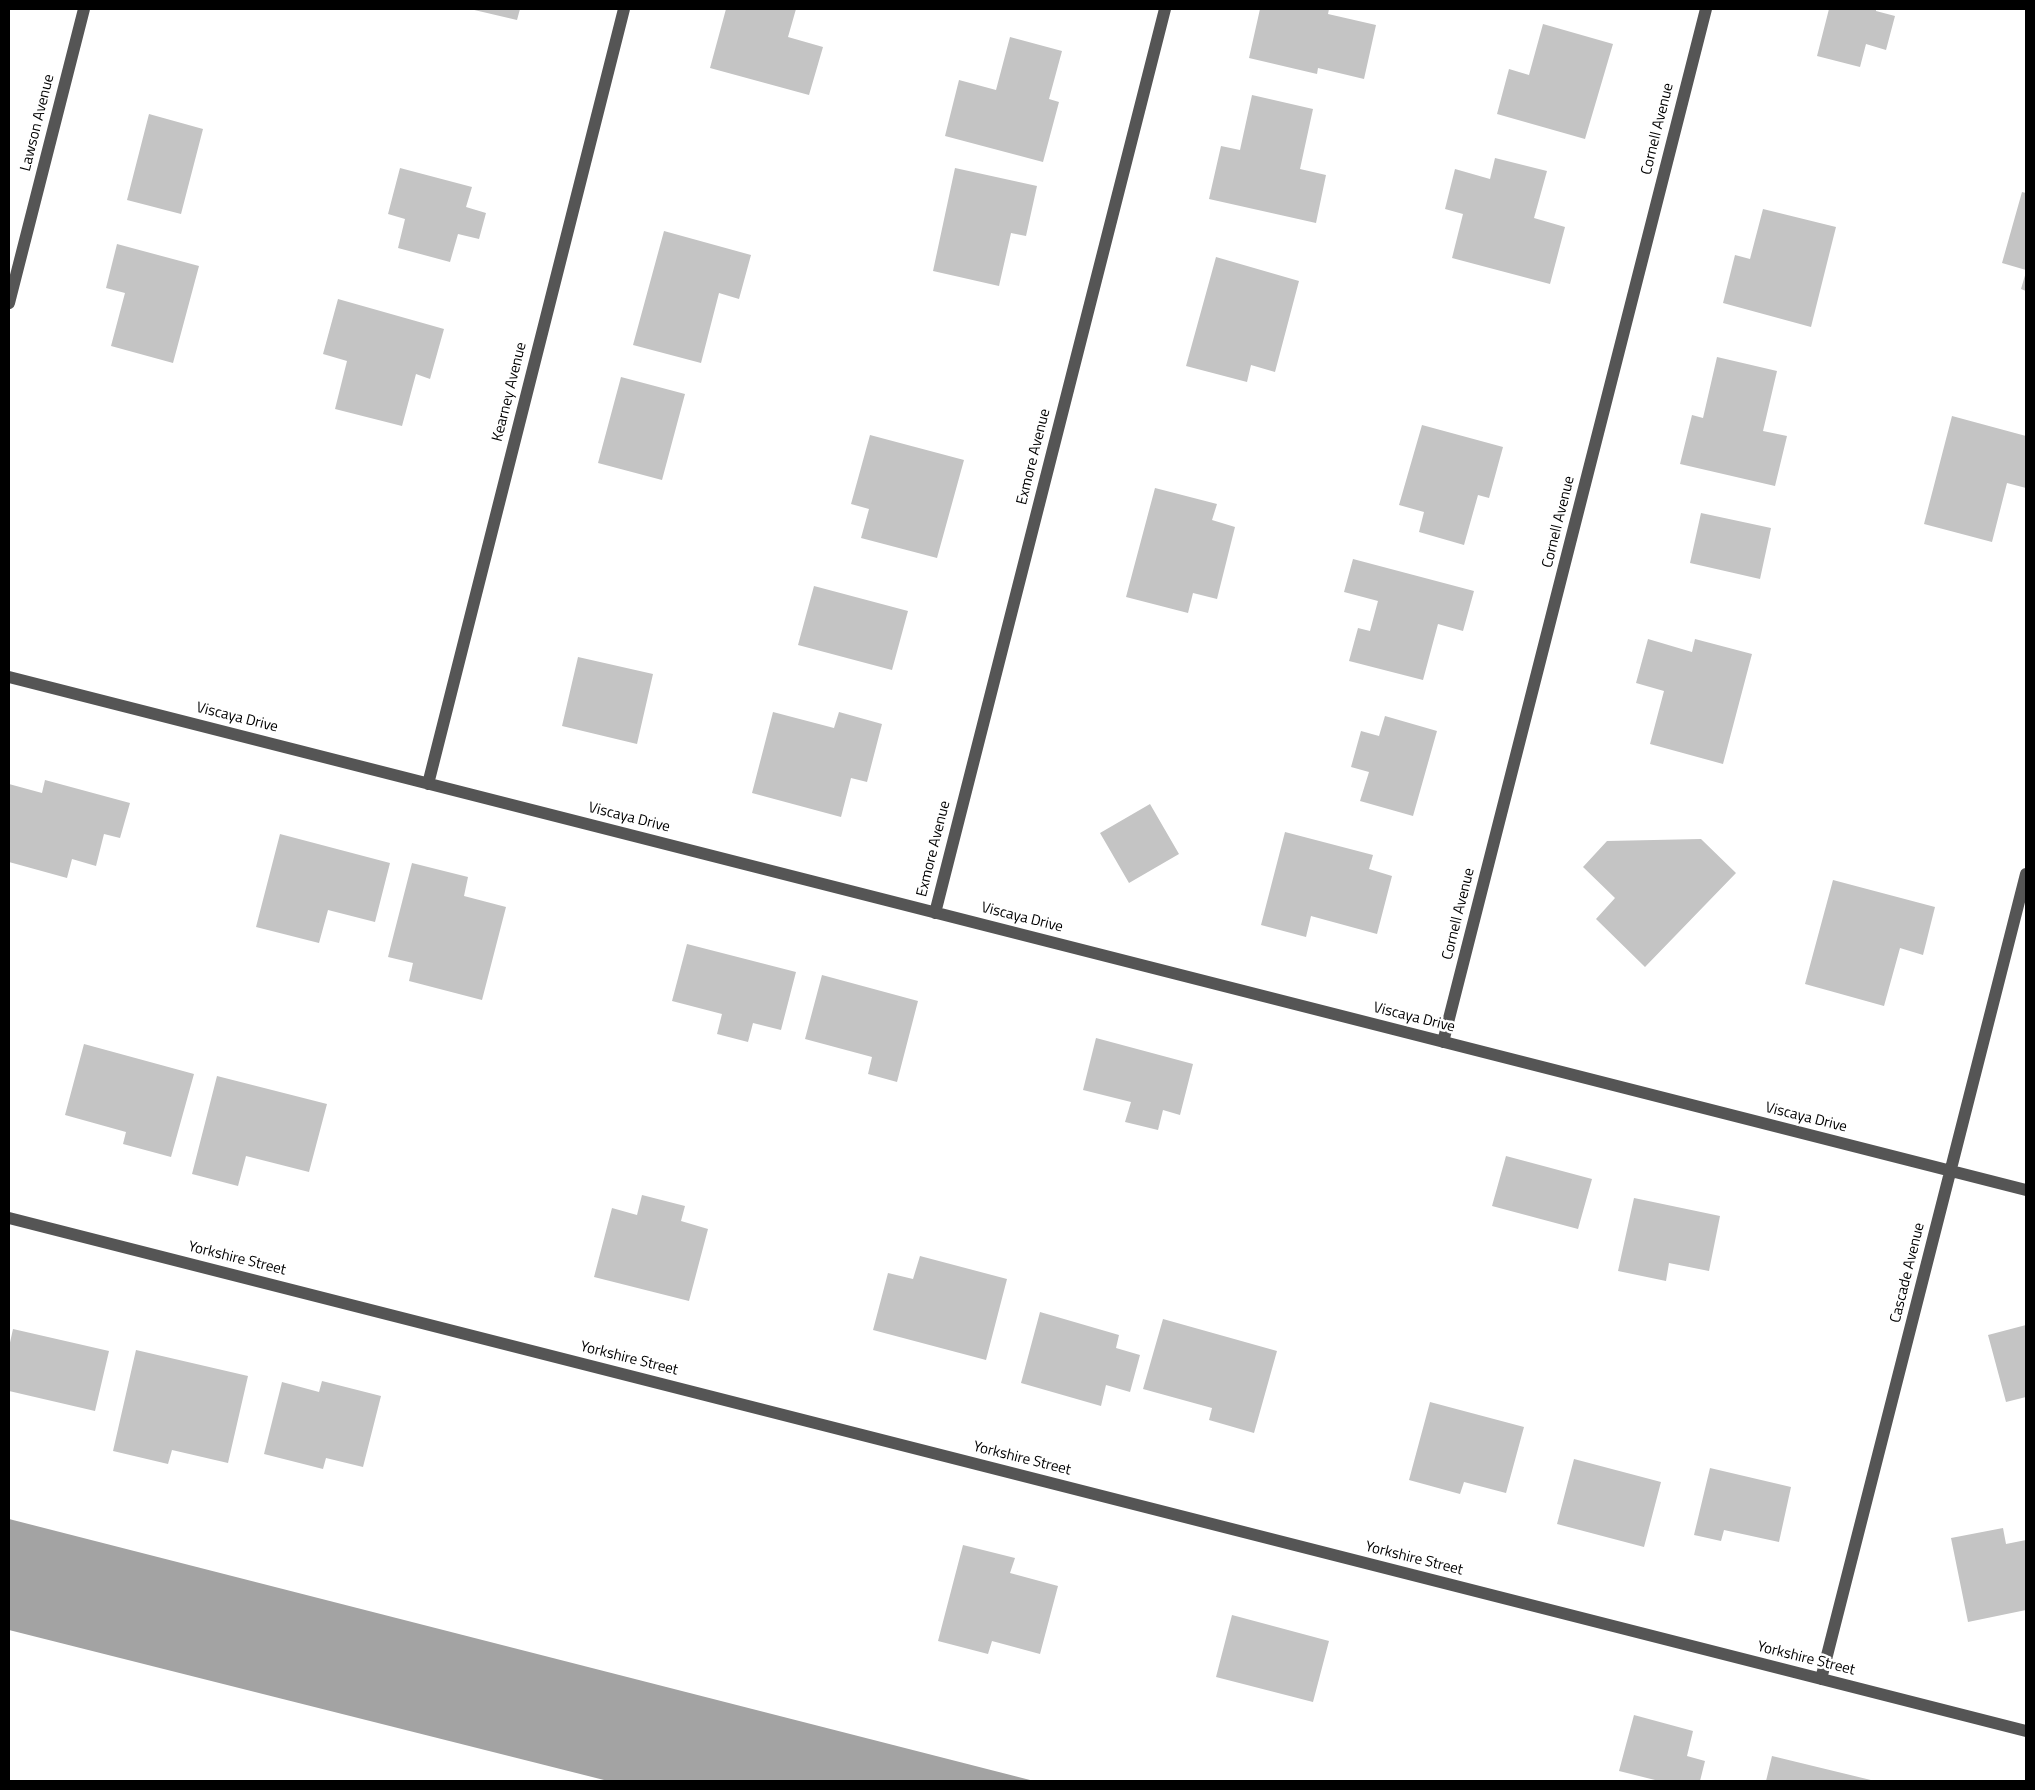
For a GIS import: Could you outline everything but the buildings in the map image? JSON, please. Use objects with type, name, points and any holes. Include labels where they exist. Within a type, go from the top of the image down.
[{"type":"street","name":"Lawson Avenue","points":[[9,303],[84,9]]},
{"type":"street","name":"Kearney Avenue","points":[[428,784],[624,9]]},
{"type":"street","name":"Exmore Avenue","points":[[935,913],[1165,9]]},
{"type":"street","name":"Cornell Avenue","points":[[1443,1042],[1706,9]]},
{"type":"street","name":"Viscaya Drive","points":[[9,677],[2026,1190]]},
{"type":"street","name":"Cascade Avenue","points":[[1821,1679],[2026,874]]},
{"type":"street","name":"Yorkshire Street","points":[[9,1218],[2026,1731]]},
{"type":"shaded area","points":[[9,1519],[1034,1781],[608,1781],[9,1630]]}]
